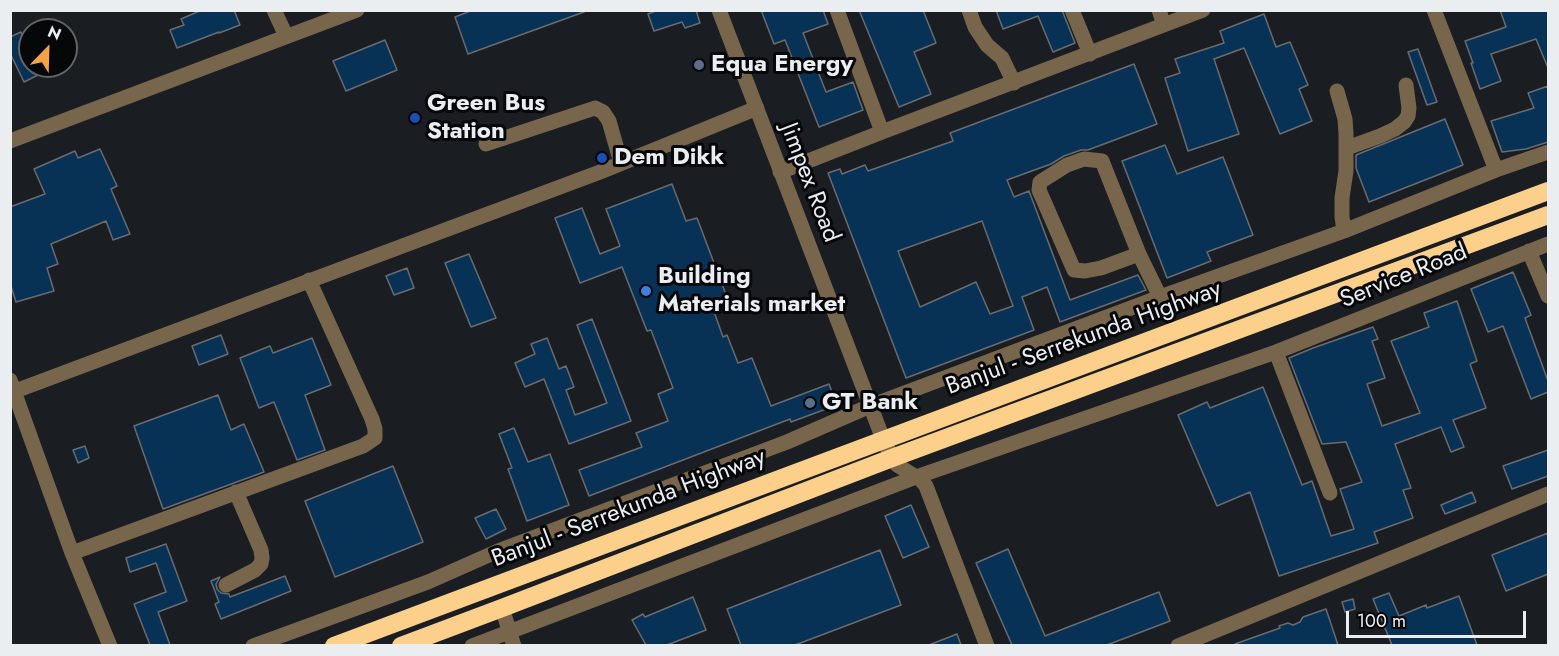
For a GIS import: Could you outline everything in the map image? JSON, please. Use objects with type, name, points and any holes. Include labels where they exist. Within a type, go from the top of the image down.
[{"type":"highway","name":"Banjul - Serrekunda Highway","points":[[334,645],[1548,191]]},
{"type":"highway","name":"Banjul - Serrekunda Highway","points":[[401,645],[892,458],[1548,215]]},
{"type":"street","points":[[274,10],[286,36]]},
{"type":"street","points":[[10,141],[357,10]]},
{"type":"street","name":"Jimpex Road","points":[[719,10],[892,458]]},
{"type":"street","points":[[837,10],[882,132]]},
{"type":"street","points":[[969,10],[975,27],[987,45],[1002,58],[1014,83]]},
{"type":"street","points":[[1072,10],[1090,54]]},
{"type":"street","points":[[1159,10],[1164,26]]},
{"type":"street","points":[[780,172],[1203,10]]},
{"type":"street","points":[[1434,10],[1496,170]]},
{"type":"street","points":[[1347,148],[1380,136],[1404,122],[1409,108],[1406,85]]},
{"type":"street","points":[[1337,91],[1345,119],[1347,148],[1342,198],[1344,231]]},
{"type":"street","points":[[486,144],[596,108],[603,112],[609,121],[621,163]]},
{"type":"street","points":[[110,645],[72,553],[12,388],[621,163],[757,108]]},
{"type":"street","points":[[253,645],[428,582],[498,551],[787,442],[870,406],[1160,297],[1344,231],[1496,170],[1548,152]]},
{"type":"street","points":[[1139,254],[1101,268],[1085,271],[1074,270],[1039,190],[1040,182],[1067,165],[1084,159],[1102,161],[1139,254],[1160,297]]},
{"type":"street","name":"Service Road","points":[[472,645],[512,639],[916,477],[1276,352],[1548,244]]},
{"type":"street","points":[[1529,251],[1548,296]]},
{"type":"street","points":[[72,553],[363,447],[372,441],[376,435],[372,419],[309,280]]},
{"type":"street","points":[[1276,352],[1330,493]]},
{"type":"street","points":[[892,458],[897,465],[926,486],[987,645]]},
{"type":"street","points":[[226,585],[255,570],[261,564],[262,558],[261,550],[236,492]]},
{"type":"street","points":[[1178,645],[1548,494]]},
{"type":"street","points":[[502,608],[512,639]]},
{"type":"building","points":[[202,10],[234,10],[240,25],[177,48],[170,30],[184,25],[181,19]]},
{"type":"building","points":[[473,10],[584,10],[584,12],[468,54],[455,17]]},
{"type":"building","points":[[658,10],[696,10],[700,23],[685,28],[682,22],[654,31],[648,14]]},
{"type":"building","points":[[761,10],[823,10],[828,24],[803,33],[826,92],[853,82],[863,110],[819,127],[785,40],[774,44]]},
{"type":"building","points":[[859,10],[923,10],[936,43],[914,52],[931,94],[899,107]]},
{"type":"building","points":[[996,10],[1062,10],[1075,43],[1053,52],[1038,16],[1003,29]]},
{"type":"building","points":[[1500,10],[1548,10],[1548,68],[1536,39],[1491,54],[1501,81],[1480,89],[1465,41],[1506,27]]},
{"type":"building","points":[[1264,14],[1276,47],[1290,42],[1308,85],[1299,89],[1312,121],[1280,134],[1244,48],[1214,59],[1239,134],[1188,151],[1165,78],[1180,73],[1175,59],[1224,43],[1220,31]]},
{"type":"building","points":[[18,33],[18,70],[10,53],[10,37]]},
{"type":"building","points":[[385,40],[397,70],[346,91],[333,61]]},
{"type":"building","points":[[1418,49],[1437,102],[1427,105],[1408,52]]},
{"type":"building","points":[[1134,64],[1157,124],[1088,150],[1064,156],[1051,164],[1007,180],[1014,197],[1029,191],[1070,300],[1138,275],[1146,290],[1060,322],[1047,287],[1022,297],[1034,330],[906,378],[828,173],[840,169],[842,174],[865,165],[868,171],[953,141],[950,133]],"holes":[[[982,221],[1013,306],[990,314],[976,282],[920,307],[898,251]]]},
{"type":"building","points":[[1548,86],[1548,142],[1526,149],[1502,152],[1491,121],[1534,108],[1528,93]]},
{"type":"building","points":[[1445,119],[1463,165],[1369,202],[1356,168],[1356,155]]},
{"type":"building","points":[[1165,145],[1177,174],[1223,157],[1253,235],[1207,252],[1211,261],[1167,278],[1122,161]]},
{"type":"building","points":[[100,149],[117,186],[111,189],[130,234],[113,240],[106,221],[51,244],[58,264],[47,268],[54,291],[16,302],[10,283],[10,207],[45,194],[34,169],[75,151],[78,158]]},
{"type":"building","points":[[672,184],[686,221],[697,218],[728,300],[712,306],[723,337],[727,335],[738,363],[752,358],[771,406],[829,384],[837,405],[791,422],[790,419],[589,496],[579,470],[642,447],[636,433],[668,421],[658,394],[673,388],[651,330],[647,331],[622,267],[580,283],[555,218],[582,208],[600,254],[620,246],[606,209]]},
{"type":"building","points":[[469,254],[496,318],[471,327],[445,263]]},
{"type":"building","points":[[407,268],[414,288],[394,295],[386,276]]},
{"type":"building","points":[[1513,272],[1531,315],[1525,318],[1548,381],[1548,392],[1531,399],[1503,326],[1488,332],[1471,289]]},
{"type":"building","points":[[1457,301],[1477,361],[1470,364],[1486,408],[1453,420],[1464,447],[1451,452],[1441,427],[1395,444],[1411,488],[1403,490],[1413,518],[1374,532],[1378,543],[1279,576],[1250,492],[1217,506],[1178,415],[1207,402],[1210,408],[1263,387],[1302,485],[1312,481],[1331,536],[1354,529],[1340,489],[1362,482],[1346,442],[1322,444],[1289,358],[1373,327],[1378,339],[1372,341],[1385,378],[1367,384],[1382,426],[1420,413],[1391,341],[1429,327],[1424,313]]},
{"type":"building","points":[[592,319],[631,421],[569,444],[544,379],[525,387],[515,363],[535,354],[531,344],[547,338],[559,369],[566,366],[574,387],[566,390],[575,415],[607,403],[577,325]]},
{"type":"building","points":[[221,335],[228,354],[199,365],[192,346]]},
{"type":"building","points":[[312,338],[331,385],[305,395],[325,450],[297,460],[274,402],[259,408],[240,358],[270,346],[273,353]]},
{"type":"building","points":[[218,395],[231,430],[244,424],[264,472],[163,509],[134,426]]},
{"type":"building","points":[[514,428],[528,462],[550,454],[569,505],[527,521],[508,469],[512,468],[499,434]]},
{"type":"building","points":[[85,446],[89,458],[78,463],[73,450]]},
{"type":"building","points":[[1548,450],[1548,476],[1512,489],[1503,466]]},
{"type":"building","points":[[393,466],[423,542],[335,577],[305,501]]},
{"type":"building","points":[[1472,492],[1476,502],[1445,514],[1441,505]]},
{"type":"building","points":[[911,505],[929,547],[903,558],[885,516]]},
{"type":"building","points":[[496,509],[506,529],[486,539],[475,518]]},
{"type":"building","points":[[1548,533],[1548,574],[1506,591],[1492,555]]},
{"type":"building","points":[[166,544],[187,601],[158,612],[170,645],[150,645],[134,604],[166,592],[156,563],[130,572],[126,558]]},
{"type":"building","points":[[1008,549],[1045,636],[1159,592],[1170,621],[1107,645],[1012,645],[976,563]]},
{"type":"building","points":[[880,550],[901,605],[795,645],[741,645],[727,609]]},
{"type":"building","points":[[285,576],[291,591],[221,619],[215,604],[219,602],[211,581],[220,577],[216,584],[217,589],[221,593],[229,594],[230,597]]},
{"type":"building","points":[[1389,593],[1399,616],[1426,605],[1427,608],[1459,596],[1477,645],[1392,645],[1373,599]]},
{"type":"building","points":[[693,597],[706,630],[667,645],[646,645],[632,620]]},
{"type":"building","points":[[1353,599],[1355,609],[1345,612],[1342,602]]},
{"type":"building","points":[[1326,609],[1338,645],[1235,644],[1288,623],[1293,625],[1300,622],[1303,617]]},
{"type":"building","points":[[957,634],[961,645],[929,645]]},
{"type":"place","name":"Equa Energy","points":[[699,65]]},
{"type":"place","name":"Green Bus Station","points":[[415,118]]},
{"type":"place","name":"Dem Dikk","points":[[602,158]]},
{"type":"place","name":"Building Materials market","points":[[646,291]]},
{"type":"place","name":"GT Bank","points":[[810,403]]}]
